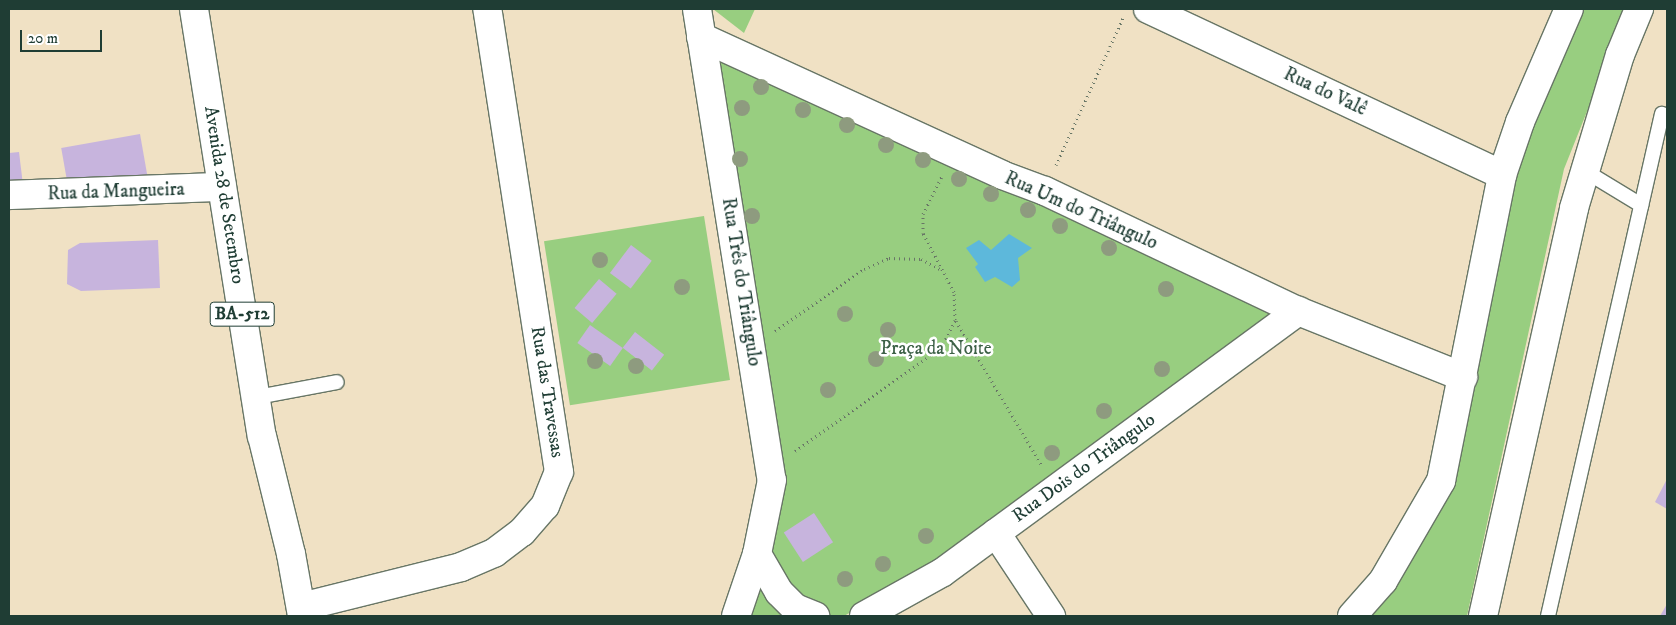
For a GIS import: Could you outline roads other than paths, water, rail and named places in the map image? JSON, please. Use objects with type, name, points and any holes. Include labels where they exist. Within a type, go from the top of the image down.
[{"type":"street","name":"Avenida 28 de Setembro","points":[[194,9],[262,436],[302,612]]},
{"type":"street","name":"Rua das Travessas","points":[[302,612],[461,567],[494,553],[522,532],[545,506],[559,472],[487,9]]},
{"type":"street","name":"Rua Três do Triângulo","points":[[697,9],[772,480],[757,554],[736,616]]},
{"type":"street","name":"Rua do Valê","points":[[1148,9],[1502,175]]},
{"type":"street","points":[[1352,616],[1383,581],[1441,481],[1502,175],[1520,122],[1569,9]]},
{"type":"street","points":[[1488,616],[1585,171],[1620,55],[1639,9]]},
{"type":"street","name":"Rua Um do Triângulo","points":[[701,37],[952,153],[1044,191],[1298,311],[1463,376]]},
{"type":"street","name":"Rua da Mangueira","points":[[9,195],[170,191],[222,187]]},
{"type":"street","name":"Rua Dois do Triângulo","points":[[864,616],[942,572],[1298,311]]},
{"type":"street","points":[[996,533],[1051,616]]},
{"type":"street","points":[[757,554],[779,592],[795,608],[815,616]]},
{"type":"lane","points":[[1548,616],[1662,114]]},
{"type":"lane","points":[[1585,171],[1641,206]]},
{"type":"lane","points":[[257,397],[337,382]]},
{"type":"water","points":[[1009,234],[1032,248],[1018,258],[1020,280],[1012,287],[995,277],[985,282],[975,267],[978,264],[966,248],[979,240],[991,250]]},
{"type":"park label","name":"Praça da Noite","points":[[936,349]]}]
